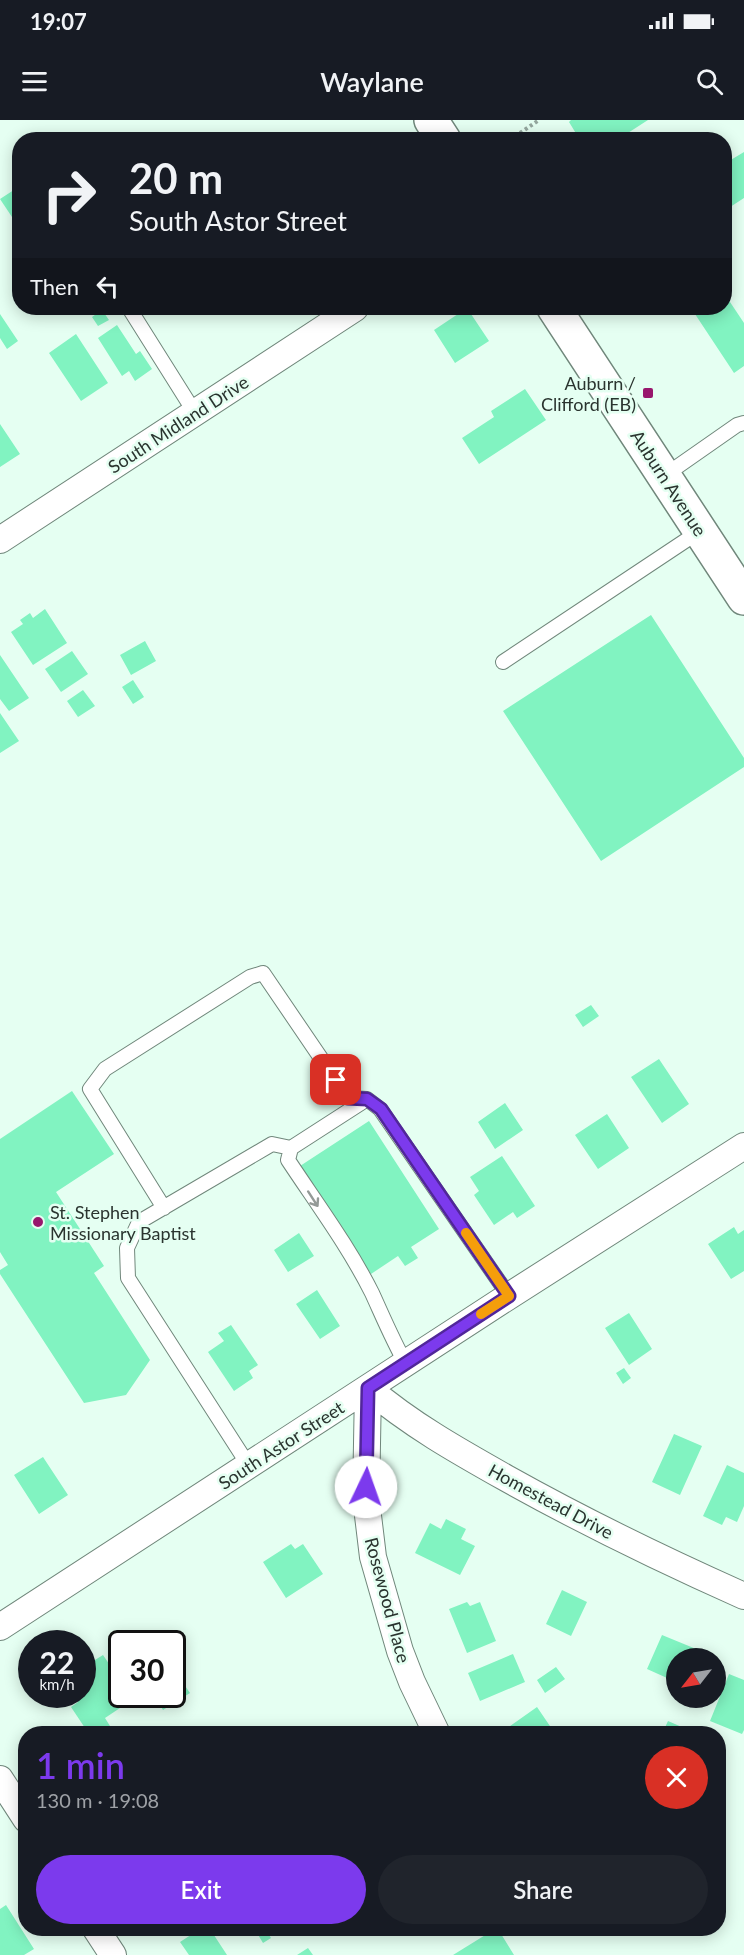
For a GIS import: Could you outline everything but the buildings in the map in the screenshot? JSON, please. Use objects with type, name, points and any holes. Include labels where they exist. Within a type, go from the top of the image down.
[{"type":"main road","name":"Auburn Avenue","points":[[559,315],[744,598]]},
{"type":"street","name":"South Midland Drive","points":[[0,540],[345,315]]},
{"type":"street","name":"South Astor Street","points":[[0,1627],[744,1146]]},
{"type":"street","name":"Homestead Drive","points":[[368,1388],[390,1407],[422,1428],[543,1498],[637,1547],[744,1596]]},
{"type":"street","name":"Rosewood Place","points":[[368,1388],[366,1499],[373,1557],[400,1651],[433,1726]]},
{"type":"street","points":[[0,1779],[18,1807]]},
{"type":"street","points":[[101,1936],[113,1955]]},
{"type":"lane","points":[[133,315],[195,413]]},
{"type":"lane","points":[[664,476],[740,424],[744,410]]},
{"type":"lane","points":[[503,662],[700,531]]},
{"type":"lane","points":[[164,1208],[90,1089],[105,1069],[250,977],[263,973],[348,1098],[367,1099],[381,1109],[509,1296]]},
{"type":"lane","points":[[367,1099],[291,1148],[288,1160],[350,1256],[406,1364]]},
{"type":"lane","points":[[249,1466],[128,1278],[127,1248],[139,1222],[272,1144],[291,1148]]},
{"type":"path","points":[[521,132],[539,120]]},
{"type":"slow traffic","points":[[466,1233],[509,1296],[481,1314]]},
{"type":"place","name":"Auburn / Clifford (EB)","points":[[648,393]]},
{"type":"place","name":"St. Stephen Missionary Baptist","points":[[38,1222]]},
{"type":"route","points":[[336,1080],[348,1098],[367,1099],[381,1109],[509,1296],[368,1388],[366,1487]]}]
